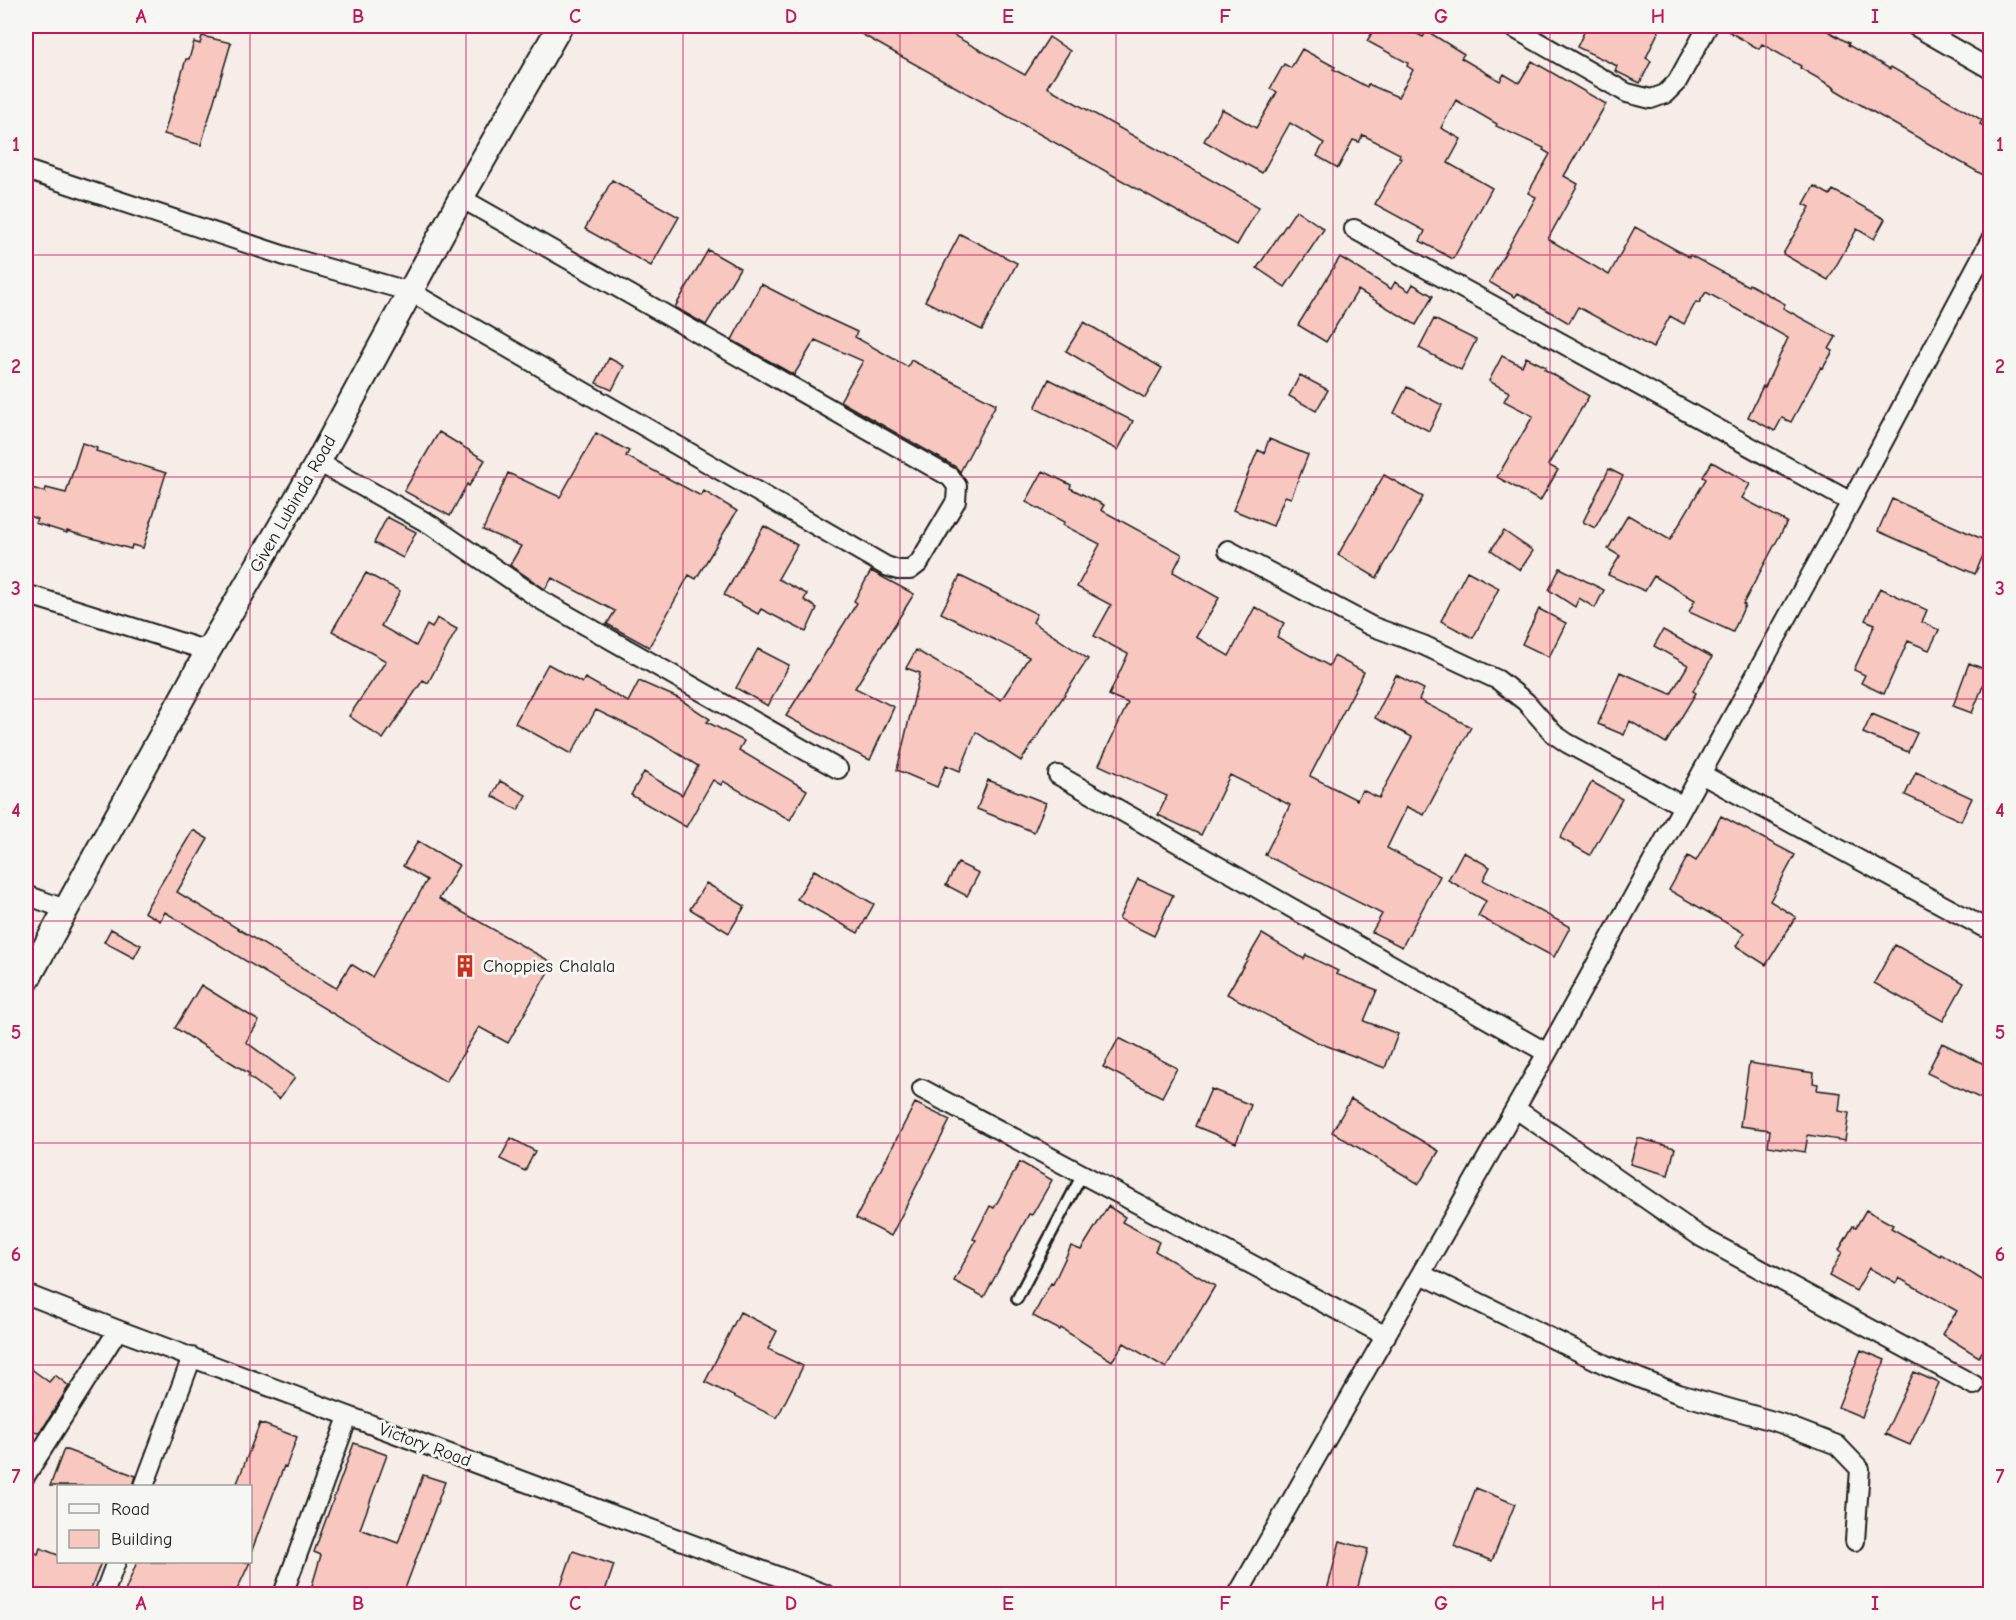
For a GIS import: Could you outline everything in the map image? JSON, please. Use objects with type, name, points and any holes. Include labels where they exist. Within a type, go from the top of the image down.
[{"type":"street","name":"Given Lubinda Road","points":[[26,982],[208,651],[318,462],[461,198],[560,26]]},
{"type":"street","points":[[1510,26],[1627,93],[1651,99],[1665,94],[1677,82],[1708,26]]},
{"type":"street","points":[[1915,26],[1990,69]]},
{"type":"street","points":[[26,170],[288,257],[411,292],[886,566],[898,570],[910,570],[919,563],[956,501],[957,486],[945,474],[461,198]]},
{"type":"street","points":[[1354,229],[1851,502]]},
{"type":"street","points":[[1238,1594],[1547,1053],[1851,502],[1990,242]]},
{"type":"street","points":[[318,462],[431,525],[541,600],[838,770]]},
{"type":"street","points":[[1228,550],[1371,626],[1423,645],[1498,680],[1526,702],[1554,734],[1567,743],[1683,806]]},
{"type":"street","points":[[26,594],[208,651]]},
{"type":"street","points":[[1701,774],[1983,927]]},
{"type":"street","points":[[1058,776],[1547,1053]]},
{"type":"street","points":[[26,895],[65,909]]},
{"type":"street","points":[[922,1089],[1386,1336]]},
{"type":"street","points":[[1516,1108],[1701,1237],[1974,1385]]},
{"type":"street","points":[[1421,1275],[1606,1365],[1679,1394],[1780,1423],[1837,1445],[1860,1469],[1855,1541]]},
{"type":"street","name":"Victory Road","points":[[26,1294],[348,1417],[825,1594]]},
{"type":"street","points":[[26,1474],[117,1330]]},
{"type":"street","points":[[144,1485],[192,1357]]},
{"type":"street","points":[[283,1594],[348,1417]]},
{"type":"street","points":[[104,1594],[116,1563]]},
{"type":"lane","points":[[1017,1299],[1082,1174]]},
{"type":"building","points":[[847,26],[937,26],[1025,75],[1049,37],[1070,51],[1047,87],[1259,207],[1237,245]]},
{"type":"building","points":[[1376,26],[1402,26],[1423,37],[1427,31],[1464,54],[1461,58],[1500,81],[1504,74],[1519,83],[1532,61],[1606,104],[1564,176],[1578,184],[1548,239],[1609,275],[1635,227],[1689,257],[1690,255],[1748,286],[1749,284],[1785,304],[1783,308],[1836,337],[1829,349],[1833,351],[1823,368],[1821,367],[1791,422],[1782,418],[1775,431],[1748,417],[1788,338],[1706,292],[1699,303],[1696,302],[1684,324],[1670,316],[1653,348],[1578,307],[1569,323],[1518,293],[1515,297],[1489,282],[1536,197],[1528,193],[1550,154],[1543,150],[1544,148],[1496,126],[1497,124],[1456,100],[1441,128],[1461,139],[1448,163],[1492,188],[1453,259],[1420,241],[1425,231],[1375,204],[1401,158],[1400,154],[1363,135],[1359,142],[1353,140],[1338,168],[1317,156],[1324,143],[1290,123],[1262,173],[1204,141],[1222,109],[1256,128],[1277,92],[1270,89],[1284,64],[1291,68],[1302,49],[1367,87],[1368,84],[1398,97],[1413,70],[1407,66],[1408,63],[1367,41]]},
{"type":"building","points":[[1587,26],[1661,26],[1646,58],[1651,61],[1640,83],[1615,71],[1617,66],[1577,47]]},
{"type":"building","points":[[1719,26],[1819,26],[1849,43],[1848,45],[1890,69],[1891,67],[1982,120],[1980,124],[1990,130],[1990,179],[1834,89],[1800,68],[1801,66],[1762,44],[1759,49]]},
{"type":"building","points":[[202,36],[231,43],[201,145],[164,134],[186,59],[189,59],[194,42],[200,44]]},
{"type":"building","points":[[612,180],[679,217],[651,266],[585,229]]},
{"type":"building","points":[[1814,186],[1830,195],[1833,190],[1885,219],[1874,239],[1857,229],[1828,280],[1783,254],[1810,207],[1804,204]]},
{"type":"building","points":[[1296,210],[1324,229],[1285,287],[1257,268]]},
{"type":"building","points":[[960,234],[1017,263],[982,330],[925,301]]},
{"type":"building","points":[[708,250],[740,268],[706,325],[675,307]]},
{"type":"building","points":[[1340,257],[1391,289],[1395,282],[1409,291],[1413,284],[1433,296],[1416,325],[1358,290],[1326,342],[1298,325]]},
{"type":"building","points":[[761,284],[857,332],[855,337],[908,367],[911,360],[996,404],[960,472],[956,467],[840,401],[863,361],[815,340],[794,375],[732,340]]},
{"type":"building","points":[[1434,319],[1476,340],[1461,370],[1419,348]]},
{"type":"building","points":[[1084,322],[1162,368],[1145,398],[1066,351]]},
{"type":"building","points":[[1502,356],[1522,366],[1526,357],[1546,367],[1544,369],[1589,396],[1548,465],[1558,470],[1540,501],[1497,477],[1533,416],[1504,401],[1509,392],[1489,381]]},
{"type":"building","points":[[609,358],[624,366],[612,390],[596,383]]},
{"type":"building","points":[[1300,375],[1328,390],[1316,411],[1289,396]]},
{"type":"building","points":[[1049,379],[1133,421],[1118,450],[1035,408]]},
{"type":"building","points":[[1407,387],[1442,405],[1429,431],[1394,413]]},
{"type":"building","points":[[439,432],[485,460],[469,486],[467,484],[450,516],[404,491]]},
{"type":"building","points":[[596,433],[629,451],[626,456],[701,496],[704,491],[737,511],[696,579],[689,575],[649,647],[607,624],[615,611],[552,578],[545,589],[510,565],[521,546],[483,530],[508,473],[560,497]]},
{"type":"building","points":[[1269,439],[1308,455],[1291,498],[1285,496],[1273,526],[1233,510],[1258,450],[1264,453]]},
{"type":"building","points":[[82,443],[97,448],[96,451],[166,473],[143,548],[132,545],[131,549],[67,531],[67,533],[35,523],[37,519],[26,515],[32,488],[45,492],[46,488],[66,493]]},
{"type":"building","points":[[1712,462],[1750,484],[1742,498],[1787,522],[1743,604],[1745,605],[1733,632],[1689,612],[1695,600],[1654,576],[1645,591],[1608,575],[1620,556],[1608,549],[1628,515],[1670,540],[1706,479],[1703,477]]},
{"type":"building","points":[[1609,469],[1623,476],[1595,528],[1583,522]]},
{"type":"building","points":[[1043,471],[1104,505],[1101,510],[1182,554],[1173,572],[1219,598],[1196,637],[1229,656],[1255,607],[1284,623],[1277,637],[1329,666],[1334,656],[1364,672],[1310,776],[1357,800],[1362,790],[1379,798],[1412,737],[1375,718],[1396,675],[1424,689],[1419,700],[1471,727],[1424,815],[1407,807],[1387,848],[1440,876],[1402,947],[1372,932],[1382,914],[1265,855],[1290,805],[1230,775],[1201,835],[1158,815],[1167,796],[1099,765],[1128,703],[1109,695],[1128,654],[1094,636],[1111,605],[1077,587],[1100,544],[1026,502]]},
{"type":"building","points":[[1384,475],[1423,497],[1377,578],[1338,555]]},
{"type":"building","points":[[1892,499],[1989,542],[1975,574],[1878,531]]},
{"type":"building","points":[[387,517],[416,532],[403,558],[374,543]]},
{"type":"building","points":[[764,526],[797,545],[778,579],[807,594],[804,600],[817,608],[806,632],[761,609],[758,614],[724,595]]},
{"type":"building","points":[[1504,531],[1533,551],[1520,570],[1491,550]]},
{"type":"building","points":[[1560,568],[1604,590],[1595,608],[1579,598],[1575,607],[1549,590]]},
{"type":"building","points":[[871,571],[914,594],[855,688],[894,707],[870,760],[786,716],[857,603],[854,601]]},
{"type":"building","points":[[1467,571],[1499,588],[1473,638],[1441,621]]},
{"type":"building","points":[[366,573],[400,591],[381,626],[416,646],[427,625],[432,628],[437,618],[457,629],[428,683],[423,680],[383,739],[349,716],[386,661],[332,631]]},
{"type":"building","points":[[960,576],[1037,614],[1033,622],[1088,659],[1021,761],[976,732],[960,771],[946,765],[937,787],[897,770],[920,673],[906,668],[916,650],[1001,700],[1029,657],[941,613]]},
{"type":"building","points":[[1880,588],[1927,610],[1922,622],[1939,630],[1929,650],[1908,641],[1884,694],[1861,683],[1865,675],[1854,670],[1875,624],[1865,620]]},
{"type":"building","points":[[1539,609],[1566,623],[1549,657],[1522,644]]},
{"type":"building","points":[[1663,630],[1712,657],[1693,691],[1696,693],[1666,743],[1630,721],[1624,735],[1598,724],[1620,672],[1671,694],[1688,665],[1654,646]]},
{"type":"building","points":[[758,649],[789,665],[768,706],[736,688]]},
{"type":"building","points":[[1969,663],[1989,671],[1972,713],[1953,706]]},
{"type":"building","points":[[548,664],[582,683],[585,678],[628,702],[639,681],[678,698],[710,719],[707,722],[744,741],[739,750],[807,790],[790,820],[723,781],[721,785],[713,780],[686,827],[631,795],[644,772],[682,795],[698,766],[652,737],[596,710],[571,754],[515,723]]},
{"type":"building","points":[[1872,714],[1917,733],[1908,752],[1863,733]]},
{"type":"building","points":[[1916,772],[1972,798],[1961,821],[1905,795]]},
{"type":"building","points":[[988,780],[1046,803],[1034,832],[977,809]]},
{"type":"building","points":[[500,781],[526,795],[518,810],[492,796]]},
{"type":"building","points":[[1592,782],[1622,799],[1590,855],[1560,838]]},
{"type":"building","points":[[1721,816],[1795,855],[1770,901],[1796,917],[1766,965],[1736,946],[1744,933],[1669,890],[1688,856],[1696,861]]},
{"type":"building","points":[[193,830],[208,839],[177,892],[336,988],[351,964],[372,977],[427,880],[403,866],[418,841],[459,865],[439,899],[553,963],[508,1043],[479,1027],[446,1082],[165,912],[160,921],[144,912]]},
{"type":"building","points":[[1463,852],[1490,867],[1483,880],[1570,927],[1554,957],[1478,916],[1486,901],[1448,880]]},
{"type":"building","points":[[958,863],[979,873],[967,896],[946,885]]},
{"type":"building","points":[[814,870],[874,904],[858,933],[797,899]]},
{"type":"building","points":[[1138,879],[1173,895],[1154,936],[1119,919]]},
{"type":"building","points":[[706,883],[745,906],[729,933],[690,909]]},
{"type":"building","points":[[111,929],[141,945],[134,958],[104,942]]},
{"type":"building","points":[[1262,934],[1304,959],[1306,955],[1338,971],[1336,974],[1377,990],[1364,1021],[1398,1034],[1385,1068],[1317,1042],[1227,994]]},
{"type":"building","points":[[1895,945],[1964,983],[1943,1021],[1874,983]]},
{"type":"building","points":[[201,985],[259,1021],[246,1042],[295,1078],[279,1099],[248,1076],[250,1074],[175,1028]]},
{"type":"building","points":[[1119,1038],[1177,1068],[1162,1097],[1103,1067]]},
{"type":"building","points":[[1942,1043],[1990,1067],[1990,1103],[1927,1073]]},
{"type":"building","points":[[1749,1063],[1814,1073],[1813,1083],[1818,1084],[1817,1090],[1841,1093],[1839,1111],[1849,1113],[1845,1141],[1808,1135],[1805,1152],[1768,1146],[1770,1130],[1740,1126]]},
{"type":"building","points":[[1211,1089],[1251,1105],[1236,1143],[1195,1126]]},
{"type":"building","points":[[1351,1099],[1439,1151],[1419,1184],[1332,1132]]},
{"type":"building","points":[[915,1103],[950,1120],[891,1236],[856,1218]]},
{"type":"building","points":[[511,1138],[535,1151],[525,1171],[500,1159]]},
{"type":"building","points":[[1638,1138],[1675,1148],[1668,1175],[1630,1164]]},
{"type":"building","points":[[1020,1162],[1052,1180],[1032,1215],[1029,1214],[984,1297],[954,1281],[976,1240],[973,1239],[990,1206],[994,1208]]},
{"type":"building","points":[[1108,1206],[1125,1217],[1122,1222],[1159,1242],[1155,1251],[1215,1286],[1166,1368],[1124,1343],[1112,1361],[1061,1328],[1060,1330],[1033,1316],[1051,1283],[1053,1284],[1071,1246],[1081,1250]]},
{"type":"building","points":[[1866,1210],[1893,1225],[1891,1228],[1940,1256],[1941,1254],[1990,1285],[1990,1339],[1979,1357],[1942,1334],[1957,1311],[1899,1278],[1896,1283],[1869,1268],[1856,1291],[1829,1276],[1842,1252],[1839,1250],[1853,1226],[1856,1227]]},
{"type":"building","points":[[740,1312],[777,1331],[768,1349],[803,1366],[777,1418],[705,1382]]},
{"type":"building","points":[[1861,1350],[1885,1360],[1862,1417],[1838,1407]]},
{"type":"building","points":[[26,1365],[49,1382],[55,1375],[69,1386],[45,1425],[38,1433],[35,1431],[26,1445]]},
{"type":"building","points":[[1914,1372],[1939,1383],[1910,1445],[1885,1434]]},
{"type":"building","points":[[260,1423],[297,1437],[252,1550],[252,1485],[236,1485]]},
{"type":"building","points":[[354,1443],[387,1455],[360,1529],[398,1543],[423,1475],[445,1482],[403,1594],[329,1594],[311,1589],[321,1555],[314,1552]]},
{"type":"building","points":[[64,1449],[136,1476],[133,1485],[50,1486]]},
{"type":"building","points":[[1476,1488],[1515,1504],[1492,1561],[1454,1546]]},
{"type":"building","points":[[1340,1541],[1368,1549],[1356,1594],[1326,1594]]},
{"type":"building","points":[[40,1548],[57,1555],[57,1563],[101,1563],[89,1594],[26,1594],[26,1549],[38,1554]]},
{"type":"building","points":[[573,1551],[614,1565],[604,1594],[558,1594]]},
{"type":"building","points":[[137,1563],[250,1563],[235,1594],[124,1594]]},
{"type":"place","name":"Choppies Chalala","points":[[465,966]]}]
